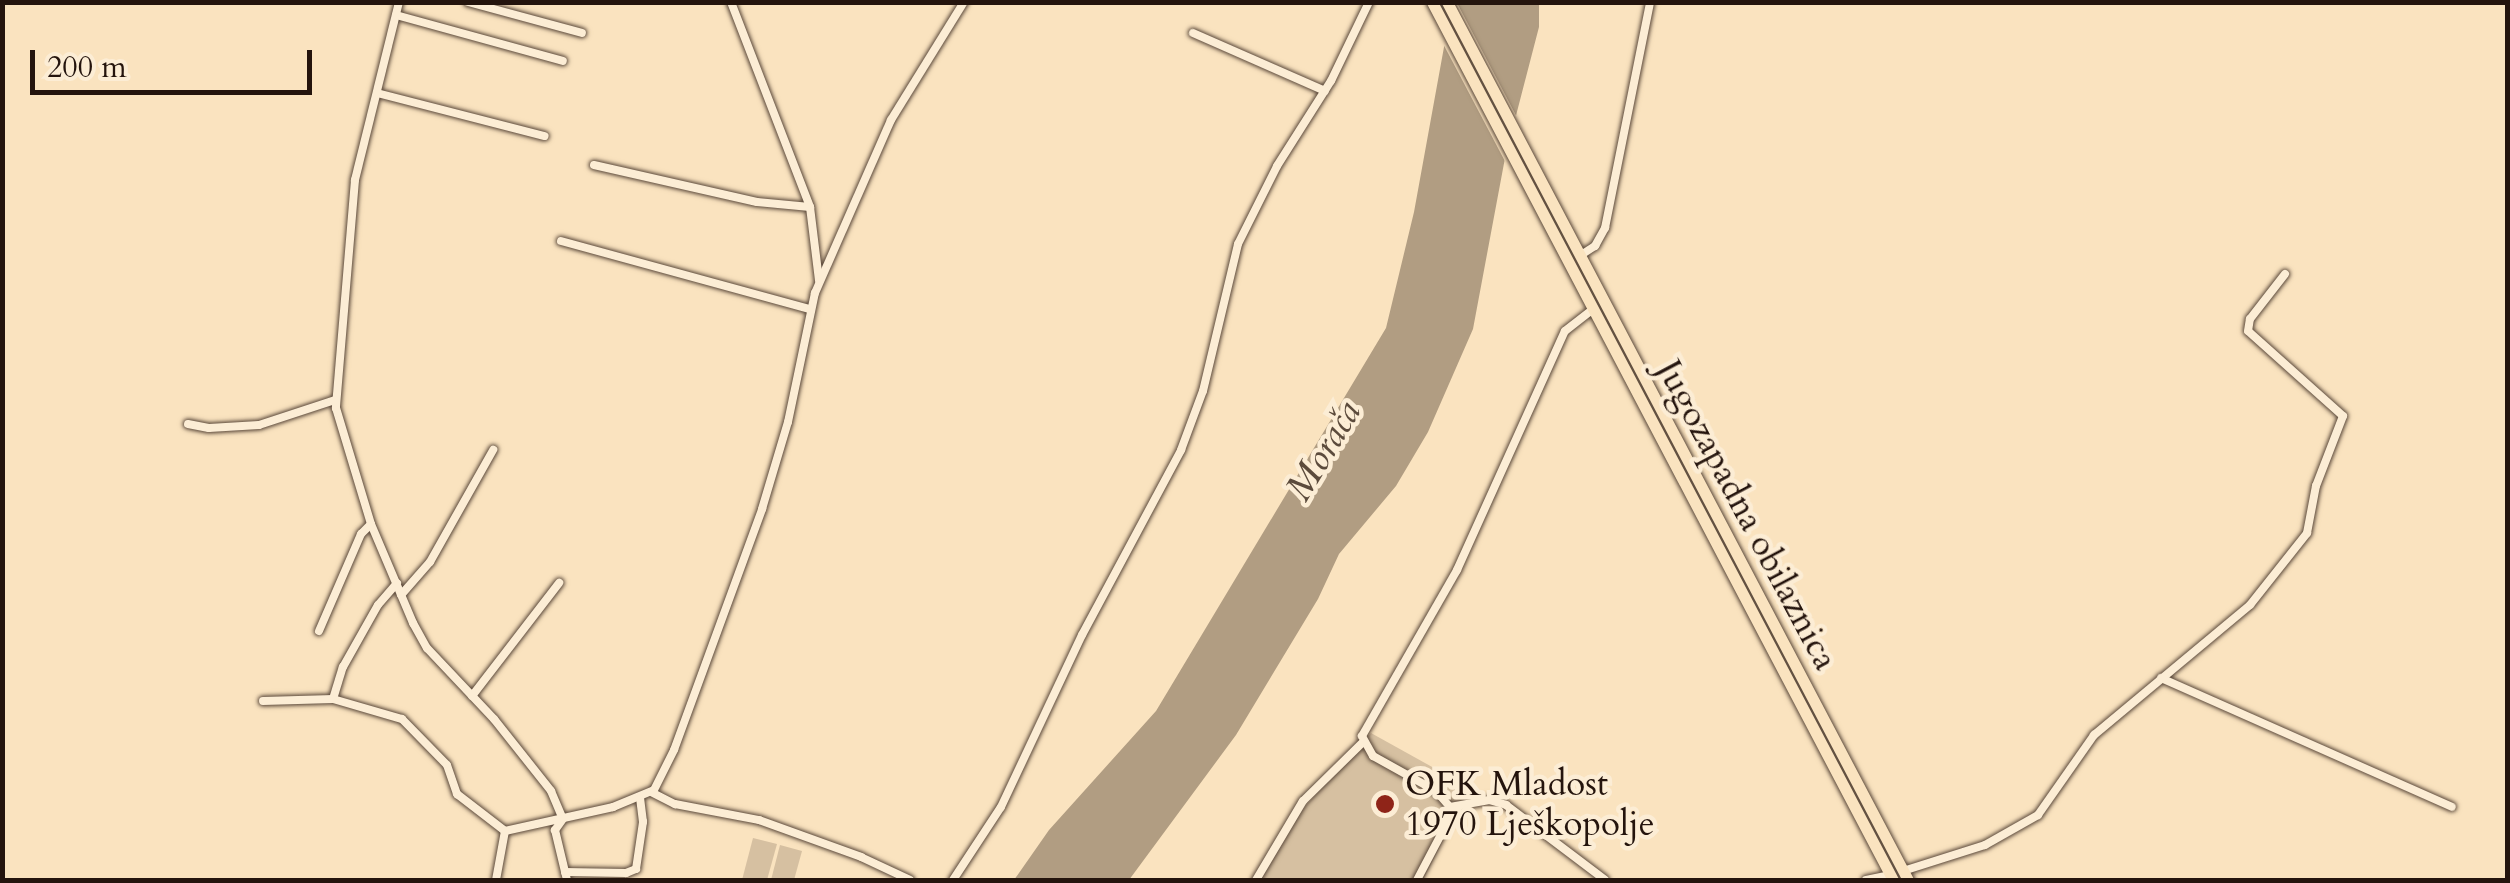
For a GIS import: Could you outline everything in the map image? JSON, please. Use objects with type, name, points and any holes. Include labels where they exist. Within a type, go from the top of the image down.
[{"type":"main road","name":"Jugozapadna obilaznica","points":[[1432,2],[1899,877]]},
{"type":"main road","name":"Jugozapadna obilaznica","points":[[1447,2],[1899,877]]},
{"type":"street","points":[[399,2],[352,207],[335,400],[371,524],[428,648],[551,791],[562,819]]},
{"type":"street","points":[[468,2],[582,34]]},
{"type":"street","points":[[731,2],[810,208],[819,284]]},
{"type":"street","points":[[263,702],[333,700],[408,723],[447,765],[457,794],[505,831],[562,819],[651,792],[674,750],[762,509],[791,409],[810,309],[819,284],[891,120],[964,2]]},
{"type":"street","points":[[952,880],[1007,796],[1082,635],[1181,450],[1203,391],[1238,244],[1277,166],[1325,91],[1368,2]]},
{"type":"street","points":[[1581,255],[1595,246],[1605,228],[1650,2]]},
{"type":"street","points":[[396,15],[563,61]]},
{"type":"street","points":[[1192,33],[1325,91]]},
{"type":"street","points":[[376,92],[545,136]]},
{"type":"street","points":[[594,164],[756,202],[810,208]]},
{"type":"street","points":[[561,241],[810,309]]},
{"type":"street","points":[[1866,880],[1899,877],[1985,844],[2038,814],[2094,734],[2256,598],[2311,522],[2316,486],[2343,413],[2254,339],[2248,326],[2286,274]]},
{"type":"street","points":[[1256,880],[1303,801],[1362,743],[1368,719],[1457,570],[1565,331],[1593,309]]},
{"type":"street","points":[[188,424],[210,428],[259,425],[335,400]]},
{"type":"street","points":[[401,595],[430,562],[493,450]]},
{"type":"street","points":[[319,632],[361,534],[371,524]]},
{"type":"street","points":[[333,700],[343,667],[378,604],[396,583]]},
{"type":"street","points":[[472,696],[559,584]]},
{"type":"street","points":[[2160,678],[2452,807]]},
{"type":"street","points":[[1362,743],[1374,756],[1436,791],[1450,807]]},
{"type":"street","points":[[651,792],[675,804],[759,820],[862,857],[910,880]]},
{"type":"street","points":[[562,819],[555,830],[566,876],[626,873],[636,868],[643,822],[640,798]]},
{"type":"street","points":[[1450,807],[1490,800],[1506,805],[1604,880]]},
{"type":"street","points":[[1417,880],[1447,822],[1450,807]]},
{"type":"street","points":[[496,880],[505,831]]},
{"type":"shaded area","name":"OFK Mladost 1970 Lješkopolje","points":[[1371,733],[1470,788],[1423,880],[1259,880],[1294,819]]},
{"type":"shaded area","points":[[753,838],[777,844],[767,880],[742,880]]},
{"type":"shaded area","points":[[780,845],[802,851],[794,880],[771,880]]},
{"type":"water","name":"Morača","points":[[1452,3],[1539,3],[1539,27],[1505,158],[1473,329],[1428,432],[1396,486],[1339,554],[1318,599],[1236,735],[1129,880],[1014,880],[1049,830],[1156,711],[1386,328],[1414,212]]},
{"type":"pier","points":[[1447,2],[1457,3],[1520,123],[1508,167],[1439,36]]},
{"type":"place","name":"OFK Mladost 1970 Lješkopolje","points":[[1385,804]]}]
